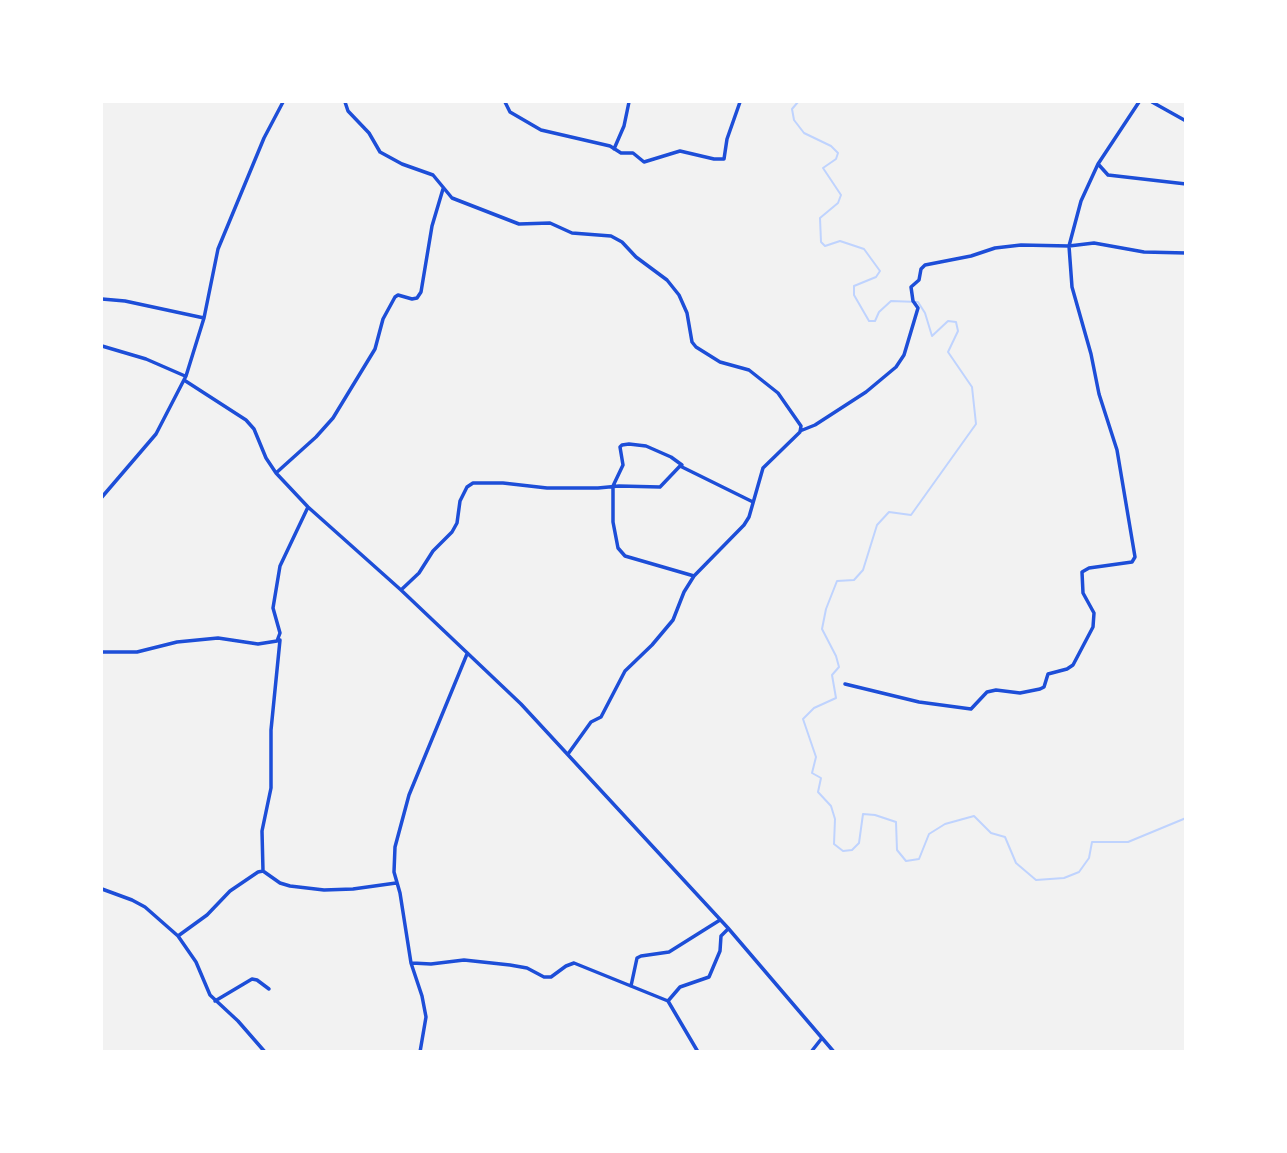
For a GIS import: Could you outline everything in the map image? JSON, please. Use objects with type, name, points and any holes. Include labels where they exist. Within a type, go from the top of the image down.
[{"type":"street","points":[[102,497],[156,435],[185,378],[204,318],[218,249],[264,138],[283,102]]},
{"type":"street","points":[[345,102],[348,111],[369,133],[380,152],[402,164],[433,175],[452,198],[519,224],[550,223],[572,233],[611,236],[622,242],[636,257],[667,280],[679,295],[687,313],[692,342],[696,347],[720,362],[746,368],[778,393],[799,422],[800,432]]},
{"type":"street","points":[[505,102],[510,112],[541,130],[570,135],[621,153],[633,153],[644,162],[680,151],[724,159],[727,139],[740,102]]},
{"type":"street","points":[[614,149],[624,126],[629,102]]},
{"type":"street","points":[[845,684],[919,702],[971,709],[986,692],[1040,689],[1044,687],[1048,674],[1073,665],[1093,627],[1094,613],[1083,593],[1082,572],[1089,568],[1132,562],[1135,557],[1117,450],[1099,394],[1072,287],[1069,246],[1081,201],[1098,164],[1139,102]]},
{"type":"street","points":[[1153,102],[1185,121]]},
{"type":"street","points":[[1098,164],[1108,175],[1185,184]]},
{"type":"street","points":[[276,473],[333,418],[374,349],[383,319],[396,297],[417,298],[421,292],[432,226],[443,189]]},
{"type":"street","points":[[568,754],[591,722],[601,717],[625,671],[673,620],[684,592],[694,576],[744,525],[763,467],[800,432],[866,392],[896,367],[910,340],[918,308],[913,302],[911,287],[919,280],[921,269],[925,265],[1021,244],[1069,246],[1094,243],[1144,252],[1185,253]]},
{"type":"street","points":[[102,299],[204,318]]},
{"type":"street","points":[[102,346],[146,359],[185,378],[246,420],[254,429],[266,458],[276,473],[308,507],[401,590],[520,704],[728,928],[834,1052]]},
{"type":"street","points":[[694,576],[632,559],[621,553],[613,522],[613,486],[623,465],[620,447],[629,443],[646,446],[753,502]]},
{"type":"street","points":[[401,590],[452,531],[457,523],[460,501],[472,483],[547,488],[660,487],[678,466],[684,466]]},
{"type":"street","points":[[264,871],[262,831],[271,788],[271,730],[280,638],[273,608],[280,566],[308,507]]},
{"type":"street","points":[[102,652],[137,652],[177,642],[218,638],[258,644],[272,643],[280,638]]},
{"type":"street","points":[[420,1052],[426,1017],[411,963],[393,864],[395,847],[409,795],[467,654]]},
{"type":"street","points":[[264,871],[281,883],[300,888],[353,889],[397,883]]},
{"type":"street","points":[[178,936],[207,915],[247,877],[264,871]]},
{"type":"street","points":[[102,889],[145,907],[178,936],[196,962],[207,990],[265,1052]]},
{"type":"street","points":[[631,986],[637,958],[669,952],[720,920]]},
{"type":"street","points":[[668,1001],[680,987],[709,977],[720,951],[721,936],[728,928]]},
{"type":"street","points":[[411,963],[431,964],[464,960],[527,968],[544,977],[551,977],[566,966],[574,964],[668,1001],[698,1052]]},
{"type":"street","points":[[215,1000],[252,979],[257,979],[270,989]]},
{"type":"street","points":[[811,1052],[822,1038]]},
{"type":"waterway","points":[[798,102],[792,109],[794,120],[804,133],[831,146],[838,153],[836,159],[823,168],[841,195],[838,203],[820,218],[821,242],[825,246],[840,241],[864,249],[880,271],[876,277],[854,286],[854,295],[869,321],[875,321],[879,312],[891,301],[918,302],[925,313],[932,336],[948,321],[956,322],[958,331],[948,352],[972,387],[976,424],[911,515],[889,512],[877,525],[863,570],[854,580],[837,581],[826,609],[822,629],[839,667],[832,675],[836,698],[814,708],[803,719],[816,757],[812,773],[821,778],[818,792],[831,806],[835,819],[834,844],[843,851],[852,850],[859,843],[863,814],[875,815],[896,822],[897,850],[906,861],[919,859],[929,834],[945,824],[974,816],[991,833],[1005,837],[1016,863],[1036,880],[1064,878],[1079,872],[1089,858],[1092,842],[1128,842],[1186,818]]}]
